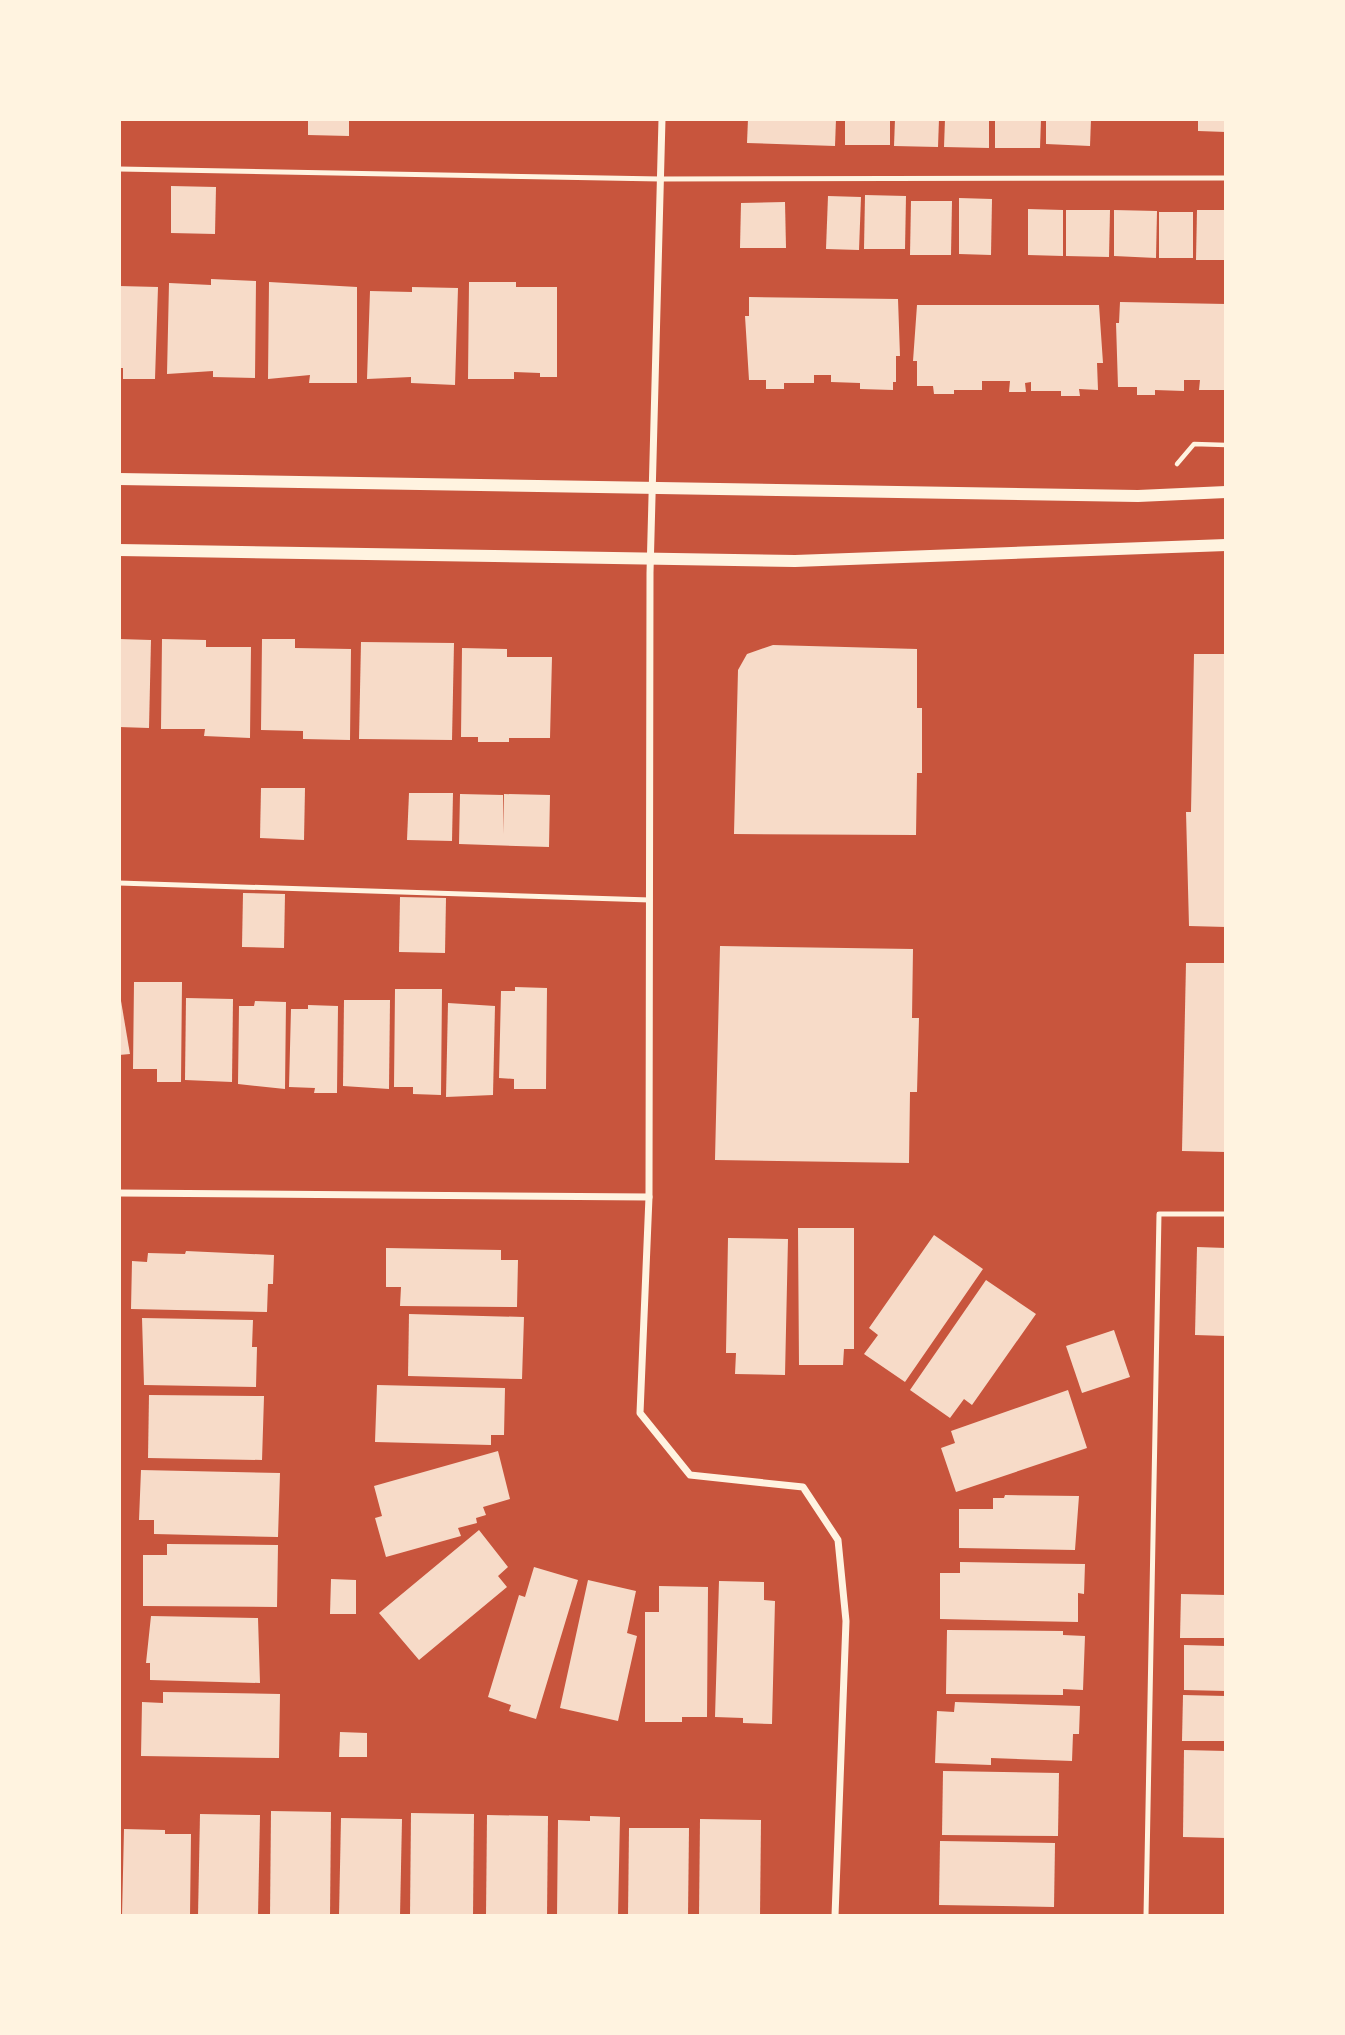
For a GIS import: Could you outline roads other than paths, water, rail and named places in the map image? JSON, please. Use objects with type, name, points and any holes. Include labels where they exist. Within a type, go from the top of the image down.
[{"type":"street","points":[[662,119],[651,558],[649,1197],[640,1413],[690,1475],[803,1487],[838,1539],[846,1622],[835,1916]]},
{"type":"street","points":[[119,479],[1138,496],[1226,492]]},
{"type":"street","points":[[119,550],[809,561],[1226,545]]},
{"type":"street","points":[[119,1193],[649,1197]]},
{"type":"lane","points":[[119,169],[660,179],[1226,178]]},
{"type":"lane","points":[[119,883],[650,900]]},
{"type":"lane","points":[[1146,1916],[1159,1214],[1226,1214]]}]
